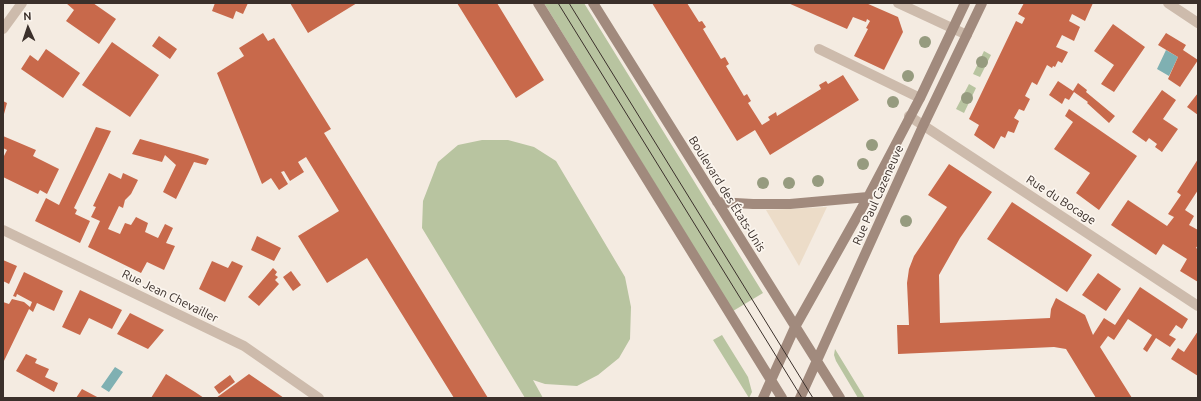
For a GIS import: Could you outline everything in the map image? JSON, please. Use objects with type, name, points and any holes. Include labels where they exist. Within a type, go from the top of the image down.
[{"type":"street","points":[[3,29],[22,3]]},
{"type":"street","points":[[538,3],[782,398]]},
{"type":"street","name":"Boulevard des États-Unis","points":[[593,3],[840,398]]},
{"type":"street","points":[[898,3],[967,35]]},
{"type":"street","name":"Rue Paul Cazeneuve","points":[[763,398],[795,327],[868,197],[920,98],[965,3]]},
{"type":"street","name":"Rue Paul Cazeneuve","points":[[800,398],[863,262],[923,126],[982,3]]},
{"type":"street","points":[[1168,3],[1198,23]]},
{"type":"street","points":[[819,49],[920,98]]},
{"type":"street","name":"Rue du Bocage","points":[[910,116],[1198,306]]},
{"type":"street","name":"Rue Paul Cazeneuve","points":[[717,202],[790,204],[868,197]]},
{"type":"street","name":"Rue Jean Chevailler","points":[[3,230],[244,346],[318,398]]},
{"type":"green space","points":[[544,3],[584,3],[763,293],[733,311]]},
{"type":"green space","points":[[984,51],[991,55],[980,77],[973,74]]},
{"type":"green space","points":[[969,84],[976,88],[964,113],[956,109]]},
{"type":"green space","points":[[482,140],[508,140],[534,147],[556,161],[625,277],[631,307],[630,339],[619,358],[598,375],[577,386],[545,384],[533,380],[543,398],[525,398],[422,228],[423,201],[438,162],[458,145]]},
{"type":"green space","points":[[722,335],[748,377],[752,392],[749,398],[713,340]]},
{"type":"green space","points":[[835,349],[865,398],[858,398],[836,361],[834,355]]},
{"type":"shaded area","points":[[827,207],[799,266],[766,210]]},
{"type":"water","points":[[1166,50],[1178,57],[1169,76],[1157,69]]},
{"type":"water","points":[[115,367],[123,372],[109,392],[101,387]]},
{"type":"building","points":[[66,3],[93,3],[116,19],[99,44],[66,21],[74,10]]},
{"type":"building","points":[[215,3],[248,3],[243,14],[236,11],[233,19],[212,11]]},
{"type":"building","points":[[290,3],[357,3],[308,33]]},
{"type":"building","points":[[457,3],[497,3],[544,80],[516,98]]},
{"type":"building","points":[[652,3],[687,3],[699,22],[702,21],[706,27],[703,29],[721,59],[725,57],[729,64],[726,66],[744,96],[747,94],[751,101],[748,103],[762,125],[770,120],[768,117],[776,112],[777,116],[821,89],[819,85],[826,81],[828,84],[843,75],[859,100],[770,155],[755,130],[737,141]]},
{"type":"building","points":[[788,3],[866,3],[898,17],[903,32],[884,70],[854,56],[868,29],[866,28],[870,21],[867,19],[866,22],[853,17],[847,29]]},
{"type":"building","points":[[1024,3],[1093,3],[1085,21],[1072,14],[1069,21],[1080,27],[1074,41],[1062,35],[1056,47],[1068,52],[1062,63],[1058,61],[1055,67],[1053,66],[1052,68],[1047,65],[1037,85],[1032,82],[1025,96],[1030,99],[1024,111],[1019,109],[1014,118],[1019,121],[1014,133],[1008,131],[1005,138],[1001,136],[994,149],[974,135],[979,125],[969,119],[1016,21],[1022,24],[1025,18],[1018,14]]},
{"type":"building","points":[[1113,24],[1145,47],[1114,92],[1101,84],[1114,65],[1094,51]]},
{"type":"building","points":[[263,33],[268,41],[274,38],[331,129],[324,133],[488,398],[454,398],[367,258],[327,283],[298,236],[339,211],[306,157],[298,162],[304,172],[290,181],[284,171],[281,172],[288,184],[279,190],[271,178],[262,184],[217,73],[244,56],[239,48]]},
{"type":"building","points":[[1166,33],[1186,45],[1183,50],[1198,60],[1180,87],[1168,79],[1178,57],[1158,45]]},
{"type":"building","points":[[159,36],[177,49],[170,59],[152,46]]},
{"type":"building","points":[[112,42],[159,75],[130,117],[82,85]]},
{"type":"building","points":[[46,49],[80,73],[63,98],[21,69],[30,55],[38,61]]},
{"type":"building","points":[[1058,81],[1073,91],[1078,83],[1087,90],[1086,92],[1115,116],[1109,123],[1087,103],[1088,102],[1074,92],[1069,100],[1065,98],[1062,104],[1049,95]]},
{"type":"building","points":[[1162,90],[1176,100],[1163,119],[1178,129],[1162,152],[1155,147],[1157,144],[1149,138],[1146,142],[1132,132]]},
{"type":"building","points":[[1198,93],[1198,115],[1187,107]]},
{"type":"building","points":[[3,101],[7,103],[4,114],[3,113]]},
{"type":"building","points":[[1069,109],[1137,156],[1099,210],[1076,193],[1090,173],[1054,149],[1073,122],[1065,116]]},
{"type":"building","points":[[96,127],[111,131],[74,208],[77,210],[75,214],[90,221],[80,243],[35,221],[46,198],[59,205]]},
{"type":"building","points":[[3,136],[36,150],[33,156],[59,169],[47,194],[40,190],[38,194],[3,177],[3,158],[7,150],[3,148]]},
{"type":"building","points":[[140,139],[209,159],[206,165],[194,162],[176,199],[163,192],[176,165],[165,155],[162,162],[132,154]]},
{"type":"building","points":[[1198,159],[1198,190],[1185,210],[1194,216],[1189,225],[1198,230],[1198,245],[1196,248],[1198,249],[1198,282],[1180,271],[1187,259],[1163,244],[1156,255],[1111,225],[1128,200],[1167,226],[1174,217],[1168,214],[1181,195],[1177,192]]},
{"type":"building","points":[[949,164],[992,192],[960,238],[939,275],[940,323],[1050,318],[1051,309],[1056,298],[1085,315],[1093,335],[1104,318],[1115,325],[1140,287],[1188,319],[1182,329],[1176,325],[1169,335],[1176,339],[1170,347],[1156,338],[1147,352],[1143,349],[1152,335],[1128,319],[1114,340],[1108,336],[1100,347],[1132,398],[1096,398],[1066,349],[1054,347],[898,354],[897,325],[909,325],[907,283],[909,269],[914,256],[947,207],[928,195]]},
{"type":"building","points":[[109,173],[121,179],[123,173],[138,180],[131,194],[125,200],[123,208],[119,206],[108,229],[120,234],[125,223],[131,225],[136,217],[148,223],[145,232],[158,238],[165,224],[173,228],[166,243],[175,246],[164,270],[147,262],[141,273],[88,247],[100,221],[91,217],[96,207],[93,206]]},
{"type":"building","points":[[1012,202],[1092,255],[1067,292],[987,239]]},
{"type":"building","points":[[257,236],[281,248],[274,261],[251,250]]},
{"type":"building","points":[[3,260],[17,266],[9,284],[3,281]]},
{"type":"building","points":[[212,261],[228,268],[232,261],[243,266],[225,302],[199,289]]},
{"type":"building","points":[[273,268],[277,272],[275,275],[278,277],[275,280],[279,284],[259,306],[248,297]]},
{"type":"building","points":[[291,271],[301,285],[293,291],[283,277]]},
{"type":"building","points":[[24,272],[63,291],[54,311],[37,303],[33,312],[29,309],[3,363],[3,302],[9,304],[12,299],[24,302],[30,307],[32,302],[17,294],[16,297],[13,296]]},
{"type":"building","points":[[1098,273],[1121,289],[1106,311],[1082,295]]},
{"type":"building","points":[[80,290],[122,310],[112,329],[89,318],[80,335],[62,327]]},
{"type":"building","points":[[130,313],[164,330],[148,349],[117,334]]},
{"type":"building","points":[[1198,331],[1198,376],[1171,359],[1178,348],[1184,352]]},
{"type":"building","points":[[26,354],[37,359],[35,363],[49,369],[45,377],[58,383],[54,392],[16,371]]},
{"type":"building","points":[[166,374],[195,392],[204,398],[151,398]]},
{"type":"building","points":[[249,374],[284,398],[216,398]]},
{"type":"building","points":[[230,375],[235,382],[219,394],[214,387]]},
{"type":"building","points":[[82,389],[99,398],[76,398]]},
{"type":"tram line","points":[[558,3],[802,398]]},
{"type":"tram line","points":[[569,3],[813,398]]}]
